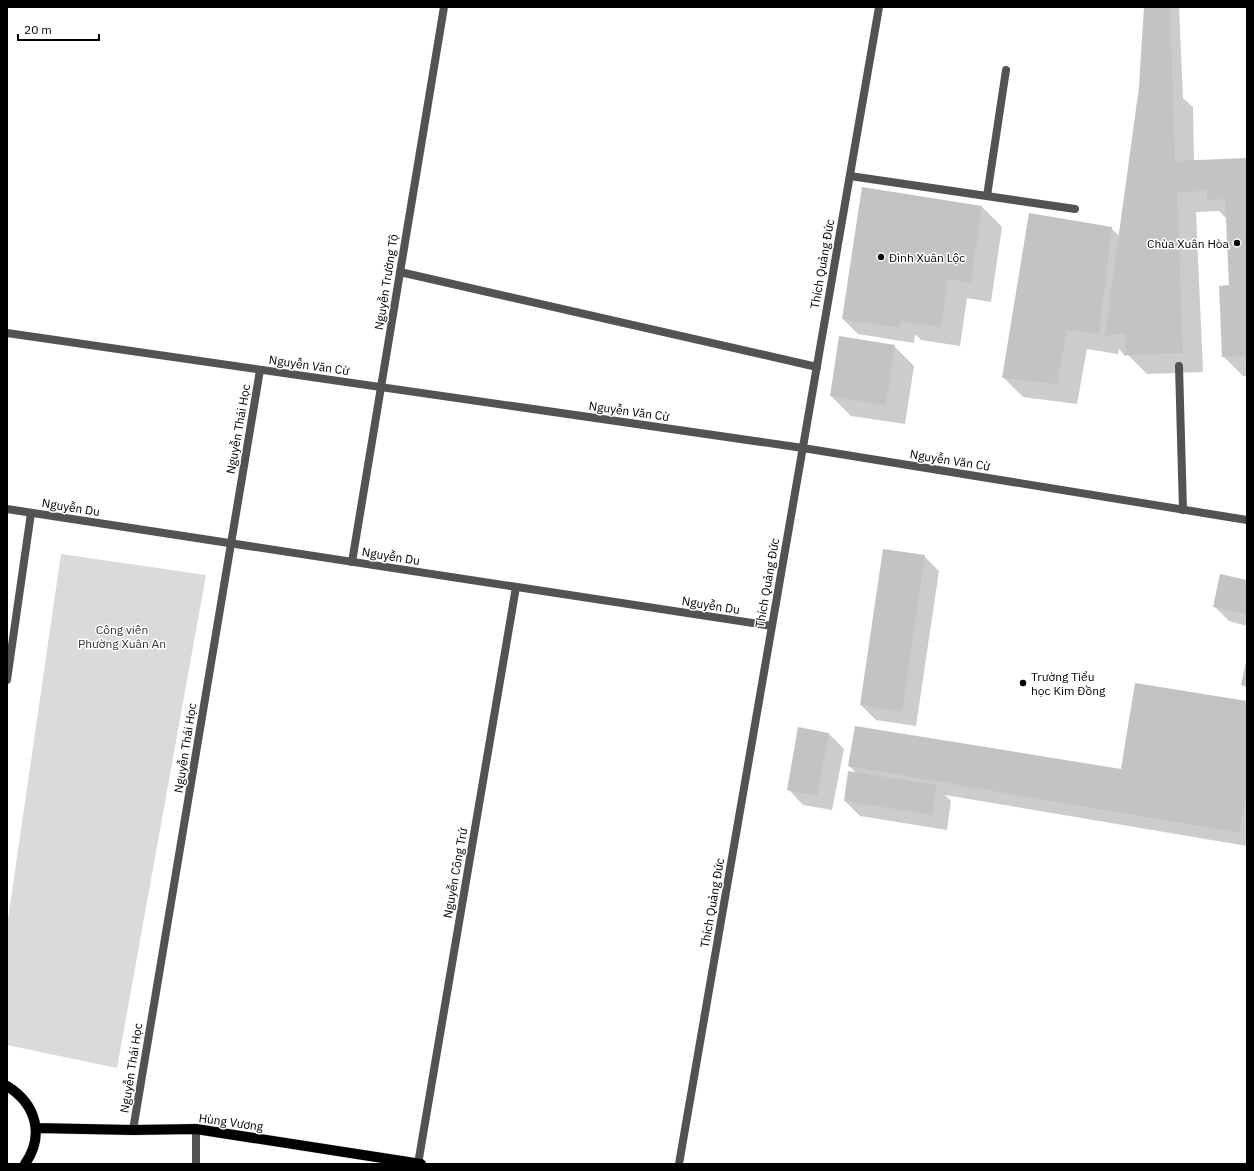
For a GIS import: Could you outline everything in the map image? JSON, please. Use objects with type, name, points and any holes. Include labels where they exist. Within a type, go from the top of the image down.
[{"type":"main road","points":[[7,1086],[21,1097],[34,1118],[36,1128],[35,1142],[30,1162]]},
{"type":"main road","name":"Hùng Vương","points":[[36,1128],[196,1130],[422,1164]]},
{"type":"street","name":"Nguyễn Trường Tộ","points":[[352,562],[444,7]]},
{"type":"street","name":"Thích Quảng Đức","points":[[679,1164],[879,7]]},
{"type":"street","points":[[987,196],[1006,70]]},
{"type":"street","points":[[850,176],[1075,209]]},
{"type":"street","points":[[400,272],[817,367]]},
{"type":"street","name":"Nguyễn Văn Cừ","points":[[7,333],[803,448],[1247,520]]},
{"type":"street","points":[[1179,366],[1183,510]]},
{"type":"street","name":"Nguyễn Thái Học","points":[[133,1130],[260,370]]},
{"type":"street","name":"Nguyễn Du","points":[[7,509],[772,626]]},
{"type":"street","points":[[7,680],[31,513]]},
{"type":"street","name":"Nguyễn Công Trứ","points":[[418,1164],[516,587]]},
{"type":"street","points":[[196,1130],[196,1164]]},
{"type":"green space","name":"Công viên Phường Xuân An","points":[[61,554],[206,575],[117,1068],[7,1045],[7,926]]},
{"type":"building","points":[[1144,7],[1170,7],[1175,161],[1247,158],[1247,356],[1222,357],[1219,286],[1229,285],[1225,199],[1207,200],[1207,191],[1177,192],[1183,353],[1126,355],[1125,333],[1105,336],[1139,87]]},
{"type":"building","points":[[862,187],[982,206],[971,283],[948,279],[941,327],[900,321],[899,328],[842,319]]},
{"type":"building","points":[[1029,213],[1112,227],[1099,334],[1067,330],[1057,384],[1002,378]]},
{"type":"building","points":[[839,336],[895,345],[886,405],[830,396]]},
{"type":"building","points":[[883,549],[925,555],[902,712],[860,705]]},
{"type":"building","points":[[1220,574],[1247,580],[1247,614],[1213,607]]},
{"type":"building","points":[[1247,662],[1247,687],[1241,685]]},
{"type":"building","points":[[1135,683],[1247,701],[1247,793],[1239,833],[848,766],[855,726],[1121,769]]},
{"type":"building","points":[[798,727],[829,733],[817,796],[787,790]]},
{"type":"building","points":[[848,771],[937,785],[932,815],[844,801]]},
{"type":"place","name":"Chùa Xuân Hòa","points":[[1237,243]]},
{"type":"place","name":"Đình Xuân Lộc","points":[[881,257]]},
{"type":"place","name":"Trường Tiểu học Kim Đồng","points":[[1023,683]]}]
